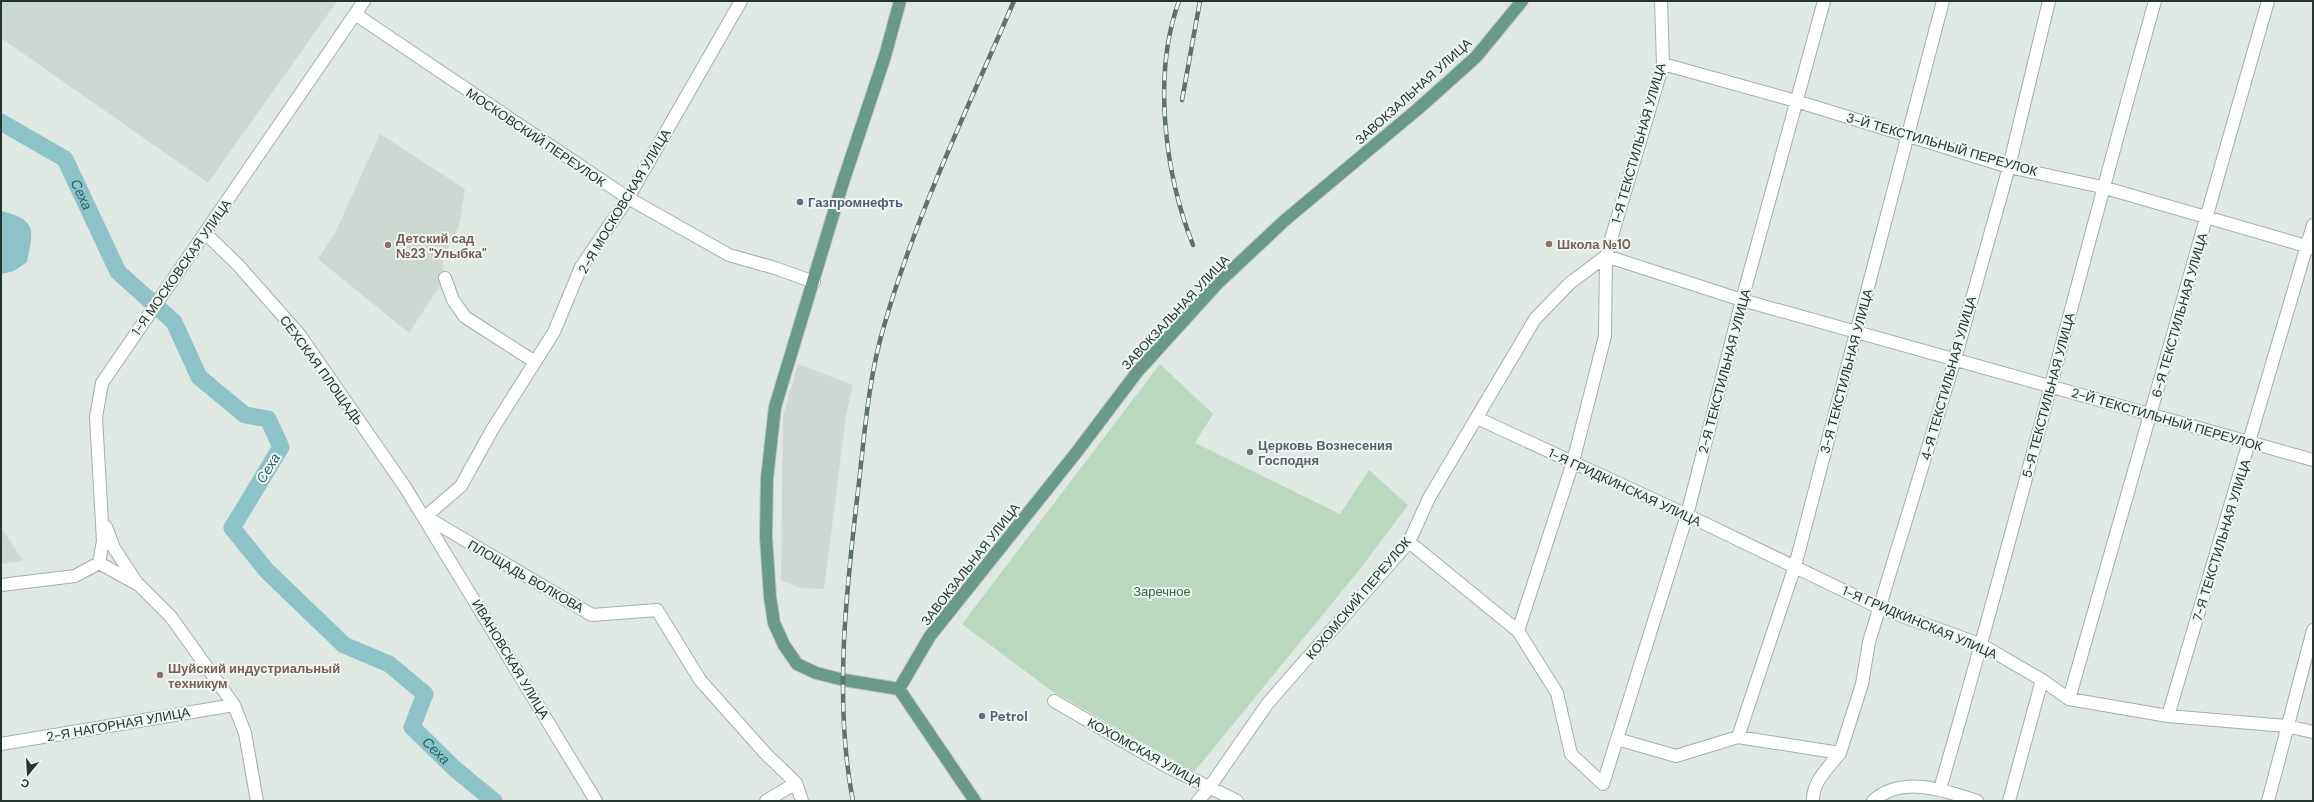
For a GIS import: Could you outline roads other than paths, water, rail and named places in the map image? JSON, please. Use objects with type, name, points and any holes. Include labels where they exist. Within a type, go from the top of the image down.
[{"type":"main road","points":[[900,1],[885,56],[843,182],[775,407],[767,478],[766,537],[770,597],[774,623],[784,645],[797,664],[816,673],[844,680],[899,689],[975,801]]},
{"type":"main road","name":"ЗАВОКЗАЛЬНАЯ УЛИЦА","points":[[899,689],[930,636],[1076,453],[1138,371],[1217,284],[1284,221],[1419,108],[1476,57],[1522,1]]},
{"type":"street","name":"1-Я МОСКОВСКАЯ УЛИЦА","points":[[99,563],[104,541],[96,417],[102,383],[118,358],[179,273],[364,1]]},
{"type":"street","name":"2-Я МОСКОВСКАЯ УЛИЦА","points":[[425,517],[461,486],[492,430],[554,332],[581,267],[628,198],[741,1]]},
{"type":"street","name":"1-Я ТЕКСТИЛЬНАЯ УЛИЦА","points":[[1518,631],[1573,462],[1605,336],[1606,256],[1663,64],[1661,1]]},
{"type":"street","name":"2-Я ТЕКСТИЛЬНАЯ УЛИЦА","points":[[1518,631],[1557,692],[1571,754],[1603,784],[1687,515],[1742,300],[1824,1]]},
{"type":"street","name":"3-Я ТЕКСТИЛЬНАЯ УЛИЦА","points":[[1738,737],[1795,566],[1943,1]]},
{"type":"street","name":"4-Я ТЕКСТИЛЬНАЯ УЛИЦА","points":[[1840,753],[1862,684],[1869,642],[1954,359],[2009,167],[2049,1]]},
{"type":"street","name":"5-Я ТЕКСТИЛЬНАЯ УЛИЦА","points":[[1940,789],[1982,645],[2102,187],[2155,1]]},
{"type":"street","name":"6-Я ТЕКСТИЛЬНАЯ УЛИЦА","points":[[2069,698],[2268,1]]},
{"type":"street","name":"МОСКОВСКИЙ ПЕРЕУЛОК","points":[[354,14],[628,198],[728,255],[774,268],[814,282]]},
{"type":"street","name":"3-Й ТЕКСТИЛЬНЫЙ ПЕРЕУЛОК","points":[[1663,64],[1908,134],[2009,167],[2102,187],[2310,247]]},
{"type":"street","name":"7-Я ТЕКСТИЛЬНАЯ УЛИЦА","points":[[2168,716],[2310,247],[2313,225]]},
{"type":"street","name":"СЕХСКАЯ ПЛОЩАДЬ","points":[[205,233],[238,265],[299,334],[425,517]]},
{"type":"street","name":"2-Й ТЕКСТИЛЬНЫЙ ПЕРЕУЛОК","points":[[1606,256],[1742,300],[1857,330],[2150,415],[2313,460]]},
{"type":"street","name":"КОХОМСКИЙ ПЕРЕУЛОК","points":[[1198,801],[1209,788],[1268,703],[1409,542],[1429,498],[1535,319],[1570,283],[1606,256]]},
{"type":"street","points":[[445,278],[453,300],[465,317],[535,362]]},
{"type":"street","name":"1-Я ГРИДКИНСКАЯ УЛИЦА","points":[[1477,418],[1687,515],[1880,608],[1982,645],[2042,680],[2069,698],[2168,716],[2286,726],[2313,732]]},
{"type":"street","points":[[102,515],[114,548],[139,585],[171,617],[234,705],[245,734],[257,801]]},
{"type":"street","name":"ПЛОЩАДЬ ВОЛКОВА","points":[[425,517],[592,615],[657,610],[700,680],[765,753],[796,783]]},
{"type":"street","name":"ИВАНОВСКАЯ УЛИЦА","points":[[425,517],[596,801]]},
{"type":"street","points":[[1409,542],[1518,631]]},
{"type":"street","points":[[1,585],[75,576],[99,563],[139,585]]},
{"type":"street","points":[[2268,801],[2286,726],[2313,630]]},
{"type":"street","points":[[2009,801],[2042,680]]},
{"type":"street","name":"КОХОМСКАЯ УЛИЦА","points":[[1054,701],[1209,788],[1237,801]]},
{"type":"street","name":"2-Я НАГОРНАЯ УЛИЦА","points":[[1,744],[234,705]]},
{"type":"street","points":[[1617,739],[1676,756],[1738,737],[1840,753],[1817,782],[1812,794],[1813,801]]},
{"type":"street","points":[[766,801],[796,783],[802,801]]},
{"type":"street","points":[[1873,801],[1884,792],[1901,787],[1940,789],[1977,801]]},
{"type":"water","points":[[2,211],[14,215],[27,223],[30,228],[31,242],[27,262],[14,271],[1,274]]},
{"type":"waterway","name":"Сеха","points":[[1,122],[65,159],[118,272],[174,322],[199,377],[245,415],[268,419],[281,447],[232,528],[267,571],[344,645],[389,664],[425,694],[412,727],[455,769],[494,801]]},
{"type":"railway","points":[[853,801],[847,762],[844,723],[844,642],[854,521],[871,383],[884,326],[911,243],[944,162],[1014,1]]},
{"type":"railway","points":[[1179,1],[1171,30],[1166,60],[1164,92],[1165,124],[1175,187],[1183,217],[1193,245]]},
{"type":"railway","points":[[1182,100],[1200,1]]},
{"type":"place","name":"Газпромнефть","points":[[800,202]]},
{"type":"place","name":"Школа №10","points":[[1549,244]]},
{"type":"place","name":"Детский сад №23 \"Улыбка\"","points":[[388,245]]},
{"type":"place","name":"Церковь Вознесения Господня","points":[[1250,452]]},
{"type":"place","name":"Шуйский индустриальный техникум","points":[[160,675]]},
{"type":"place","name":"Petrol","points":[[982,716]]},
{"type":"park label","name":"Заречное","points":[[1162,591]]}]
